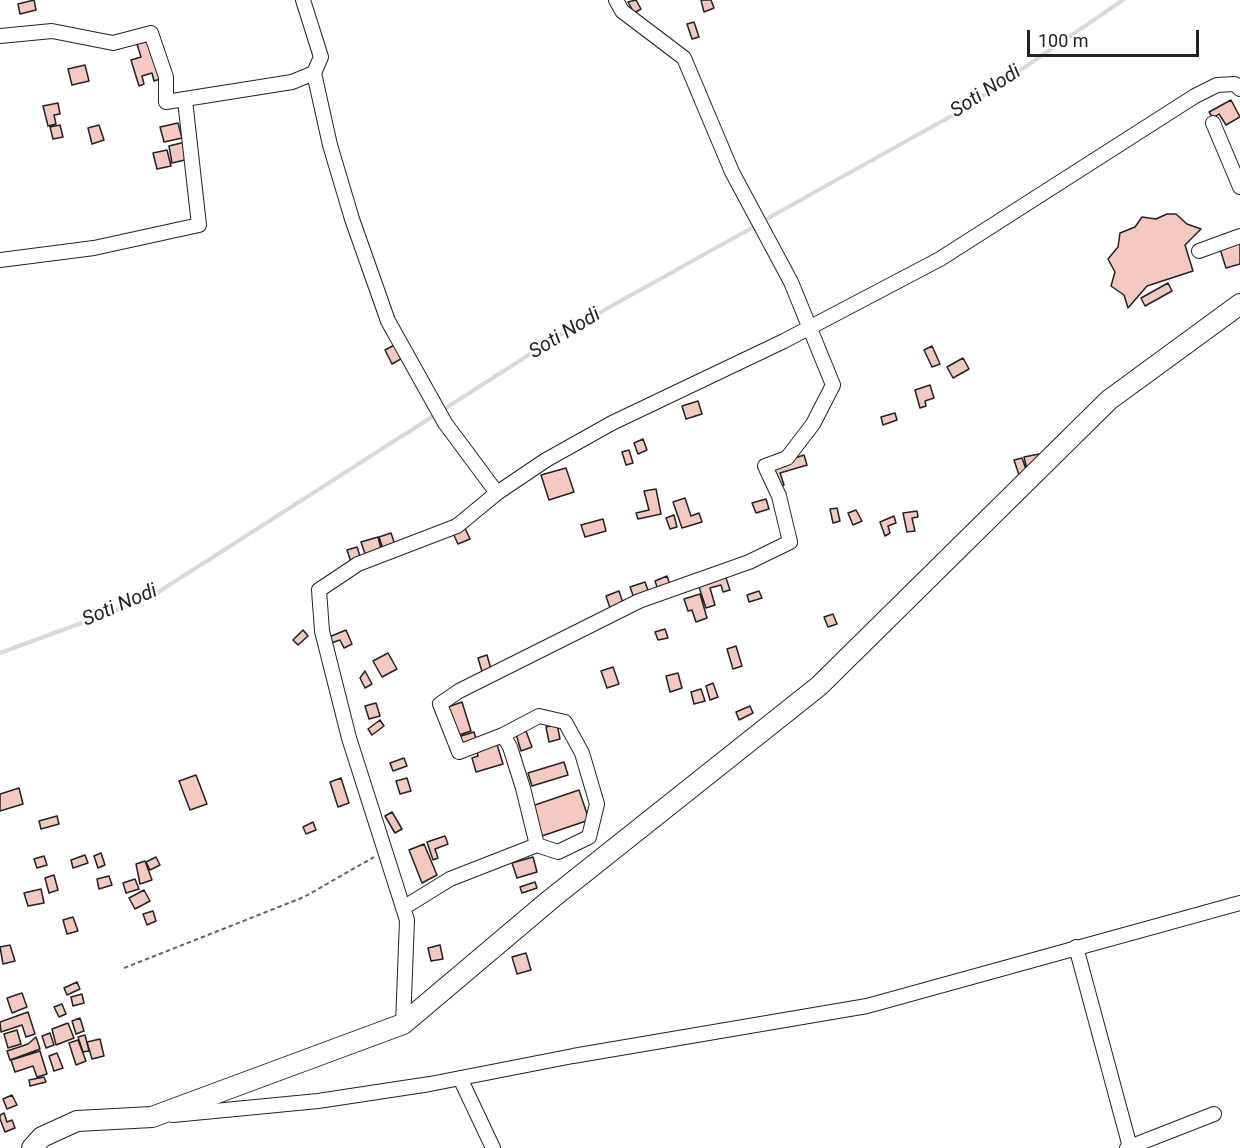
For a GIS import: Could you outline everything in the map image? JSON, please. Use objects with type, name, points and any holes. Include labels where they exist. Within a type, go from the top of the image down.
[{"type":"highway","points":[[32,1148],[42,1137],[77,1121],[152,1117],[403,1024],[551,899],[819,686],[1109,400],[1240,304]]},
{"type":"street","points":[[303,0],[321,57],[314,73],[349,209],[388,321],[445,423],[497,493]]},
{"type":"street","points":[[403,908],[450,879],[537,845],[558,852],[589,837],[597,804],[582,753],[565,722],[539,716],[503,735],[459,752],[440,704],[459,691],[639,601],[749,562],[790,542],[778,496],[765,466],[787,458],[813,424],[833,385],[791,282],[732,172],[684,58],[622,11],[616,0]]},
{"type":"street","points":[[0,36],[52,31],[113,42],[151,33],[166,77],[166,102],[291,82],[314,73]]},
{"type":"street","points":[[403,1024],[407,921],[349,738],[322,631],[319,590],[358,564],[457,526],[497,493],[546,460],[612,423],[784,341],[810,325],[940,260],[1195,96],[1217,86],[1235,84],[1240,89]]},
{"type":"street","points":[[0,260],[94,248],[199,225],[185,100]]},
{"type":"street","points":[[1213,123],[1240,187]]},
{"type":"street","points":[[1199,251],[1240,236]]},
{"type":"street","points":[[503,735],[510,747],[523,788],[537,845]]},
{"type":"street","points":[[152,1117],[318,1101],[867,1006],[1240,903]]},
{"type":"street","points":[[1076,947],[1128,1147],[1145,1145],[1214,1114]]},
{"type":"street","points":[[460,1078],[493,1148]]},
{"type":"path","points":[[124,968],[304,897],[384,851]]},
{"type":"building","points":[[34,0],[36,10],[20,14],[18,4]]},
{"type":"building","points":[[636,0],[641,9],[634,13],[628,2]]},
{"type":"building","points":[[701,0],[711,0],[714,8],[704,12]]},
{"type":"building","points":[[694,22],[699,37],[692,39],[687,24]]},
{"type":"building","points":[[149,41],[160,79],[154,81],[152,73],[142,76],[144,84],[139,86],[131,60],[141,57],[137,44]]},
{"type":"building","points":[[85,65],[89,81],[72,85],[68,69]]},
{"type":"building","points":[[1231,100],[1240,117],[1226,125],[1219,114],[1213,118],[1209,112]]},
{"type":"building","points":[[58,103],[60,114],[54,115],[56,124],[48,126],[43,106]]},
{"type":"building","points":[[178,123],[182,138],[164,142],[160,127]]},
{"type":"building","points":[[60,125],[63,137],[53,139],[50,127]]},
{"type":"building","points":[[99,125],[104,140],[92,144],[88,128]]},
{"type":"building","points":[[185,142],[189,159],[172,163],[169,146]]},
{"type":"building","points":[[167,150],[171,166],[157,169],[153,153]]},
{"type":"building","points":[[1167,214],[1176,214],[1187,224],[1201,229],[1185,245],[1193,271],[1147,286],[1128,308],[1124,295],[1111,286],[1115,272],[1108,259],[1118,247],[1120,233],[1135,227],[1142,217],[1156,219]]},
{"type":"building","points":[[1240,243],[1240,264],[1226,268],[1220,249]]},
{"type":"building","points":[[1168,283],[1172,291],[1145,306],[1141,298]]},
{"type":"building","points":[[398,343],[406,356],[392,364],[385,350]]},
{"type":"building","points":[[932,346],[940,364],[932,367],[924,350]]},
{"type":"building","points":[[963,358],[969,369],[953,378],[947,367]]},
{"type":"building","points":[[930,385],[934,398],[925,401],[926,406],[920,408],[915,390]]},
{"type":"building","points":[[698,401],[702,414],[686,419],[682,406]]},
{"type":"building","points":[[895,413],[897,420],[883,425],[881,417]]},
{"type":"building","points":[[643,439],[647,450],[638,454],[634,443]]},
{"type":"building","points":[[629,450],[633,463],[626,465],[622,452]]},
{"type":"building","points":[[1039,454],[1042,466],[1027,469],[1024,457]]},
{"type":"building","points":[[804,455],[807,465],[780,473],[784,485],[778,487],[771,466]]},
{"type":"building","points":[[1022,458],[1028,475],[1020,478],[1014,460]]},
{"type":"building","points":[[566,468],[574,492],[549,500],[541,475]]},
{"type":"building","points":[[656,489],[661,514],[638,519],[636,513],[649,510],[644,491]]},
{"type":"building","points":[[685,498],[691,516],[699,513],[702,522],[682,528],[673,502]]},
{"type":"building","points":[[766,499],[769,509],[756,513],[752,503]]},
{"type":"building","points":[[837,508],[840,521],[833,523],[830,509]]},
{"type":"building","points":[[856,510],[862,521],[853,525],[848,513]]},
{"type":"building","points":[[917,511],[918,517],[912,518],[915,531],[907,532],[903,513]]},
{"type":"building","points":[[674,515],[677,527],[670,529],[666,518]]},
{"type":"building","points":[[894,516],[896,523],[888,526],[890,533],[885,536],[880,522]]},
{"type":"building","points":[[603,519],[606,531],[585,537],[581,525]]},
{"type":"building","points":[[464,526],[470,539],[458,544],[452,531]]},
{"type":"building","points":[[391,533],[396,548],[384,552],[379,537]]},
{"type":"building","points":[[378,537],[381,549],[365,554],[361,542]]},
{"type":"building","points":[[357,547],[362,562],[352,565],[347,550]]},
{"type":"building","points":[[724,572],[730,590],[723,592],[721,585],[710,588],[715,605],[706,608],[697,581]]},
{"type":"building","points":[[667,576],[670,585],[658,590],[655,581]]},
{"type":"building","points":[[645,582],[649,593],[634,598],[630,587]]},
{"type":"building","points":[[619,591],[623,603],[610,608],[606,596]]},
{"type":"building","points":[[759,591],[762,598],[749,602],[747,595]]},
{"type":"building","points":[[700,594],[707,618],[696,622],[692,610],[688,611],[684,599]]},
{"type":"building","points":[[833,614],[837,624],[828,627],[824,617]]},
{"type":"building","points":[[665,629],[668,638],[658,640],[655,632]]},
{"type":"building","points":[[303,630],[308,636],[298,645],[293,640]]},
{"type":"building","points":[[346,630],[352,644],[344,648],[340,640],[331,643],[329,637]]},
{"type":"building","points":[[736,646],[742,666],[733,669],[727,649]]},
{"type":"building","points":[[388,653],[397,669],[382,677],[373,661]]},
{"type":"building","points":[[487,655],[492,673],[483,675],[478,658]]},
{"type":"building","points":[[613,667],[619,684],[607,688],[601,671]]},
{"type":"building","points":[[365,671],[372,684],[365,688],[360,678]]},
{"type":"building","points":[[678,673],[682,688],[670,692],[666,676]]},
{"type":"building","points":[[713,683],[718,697],[710,700],[706,686]]},
{"type":"building","points":[[701,689],[705,701],[694,704],[691,692]]},
{"type":"building","points":[[462,702],[471,731],[456,736],[448,707]]},
{"type":"building","points":[[376,703],[380,716],[369,719],[365,706]]},
{"type":"building","points":[[750,706],[753,713],[739,720],[736,712]]},
{"type":"building","points":[[380,720],[384,726],[372,735],[368,729]]},
{"type":"building","points":[[557,724],[560,739],[549,742],[546,727]]},
{"type":"building","points":[[526,731],[532,747],[521,751],[516,734]]},
{"type":"building","points":[[474,732],[477,742],[461,747],[458,737]]},
{"type":"building","points":[[496,741],[503,764],[476,772],[472,758],[478,756],[476,747]]},
{"type":"building","points":[[404,758],[407,766],[393,771],[390,763]]},
{"type":"building","points":[[564,762],[568,775],[532,786],[528,773]]},
{"type":"building","points":[[196,775],[207,804],[190,810],[179,781]]},
{"type":"building","points":[[341,778],[349,803],[338,807],[330,782]]},
{"type":"building","points":[[407,778],[411,791],[400,794],[396,781]]},
{"type":"building","points":[[19,788],[23,804],[0,811],[0,794]]},
{"type":"building","points":[[579,790],[589,820],[539,837],[529,807]]},
{"type":"building","points":[[392,812],[402,829],[395,833],[385,816]]},
{"type":"building","points":[[57,816],[59,824],[41,829],[39,821]]},
{"type":"building","points":[[313,822],[316,830],[306,834],[303,827]]},
{"type":"building","points":[[445,836],[448,844],[435,849],[438,858],[433,860],[427,842]]},
{"type":"building","points":[[424,844],[437,875],[422,883],[409,850]]},
{"type":"building","points":[[101,853],[105,865],[98,868],[94,856]]},
{"type":"building","points":[[85,855],[88,863],[73,868],[71,860]]},
{"type":"building","points":[[44,856],[47,865],[37,868],[34,859]]},
{"type":"building","points":[[156,857],[160,865],[150,870],[146,862]]},
{"type":"building","points":[[533,857],[537,872],[517,878],[512,863]]},
{"type":"building","points":[[145,861],[152,880],[140,884],[136,864]]},
{"type":"building","points":[[54,875],[58,890],[49,893],[45,878]]},
{"type":"building","points":[[109,876],[112,885],[99,889],[97,879]]},
{"type":"building","points":[[135,879],[139,889],[126,893],[123,883]]},
{"type":"building","points":[[535,882],[537,888],[522,893],[520,887]]},
{"type":"building","points":[[41,889],[44,903],[28,906],[24,893]]},
{"type":"building","points":[[144,890],[150,901],[135,909],[129,898]]},
{"type":"building","points":[[153,911],[156,921],[147,925],[143,914]]},
{"type":"building","points":[[73,917],[78,931],[67,934],[63,920]]},
{"type":"building","points":[[10,945],[15,961],[3,964],[0,947]]},
{"type":"building","points":[[440,945],[443,959],[431,961],[428,948]]},
{"type":"building","points":[[526,953],[531,970],[517,974],[512,957]]},
{"type":"building","points":[[77,982],[80,989],[67,995],[64,988]]},
{"type":"building","points":[[22,993],[27,1007],[12,1013],[7,998]]},
{"type":"building","points":[[82,994],[84,1003],[73,1006],[71,997]]},
{"type":"building","points":[[62,1004],[66,1014],[59,1017],[54,1007]]},
{"type":"building","points":[[28,1012],[35,1034],[26,1037],[22,1025],[1,1032],[0,1022]]},
{"type":"building","points":[[80,1018],[84,1031],[76,1034],[72,1021]]},
{"type":"building","points":[[68,1023],[74,1038],[56,1045],[52,1029]]},
{"type":"building","points":[[17,1030],[21,1044],[8,1048],[4,1034]]},
{"type":"building","points":[[50,1033],[54,1045],[46,1048],[42,1036]]},
{"type":"building","points":[[85,1035],[89,1051],[83,1052],[78,1037]]},
{"type":"building","points":[[36,1037],[40,1049],[10,1060],[7,1051],[28,1044]]},
{"type":"building","points":[[100,1039],[104,1056],[92,1059],[87,1042]]},
{"type":"building","points":[[78,1040],[86,1061],[76,1065],[69,1043]]},
{"type":"building","points":[[40,1051],[47,1074],[37,1077],[33,1066],[15,1072],[11,1060]]},
{"type":"building","points":[[57,1053],[63,1068],[54,1071],[49,1056]]},
{"type":"building","points":[[44,1077],[46,1082],[30,1086],[29,1080]]},
{"type":"building","points":[[12,1095],[17,1105],[7,1109],[3,1099]]},
{"type":"building","points":[[4,1113],[7,1122],[12,1120],[15,1128],[5,1132],[0,1119],[0,1115]]},
{"type":"waterway","name":"Soti Nodi","points":[[763,221],[962,110],[1123,0]]},
{"type":"waterway","name":"Soti Nodi","points":[[0,653],[149,598],[563,333],[757,225]]}]
